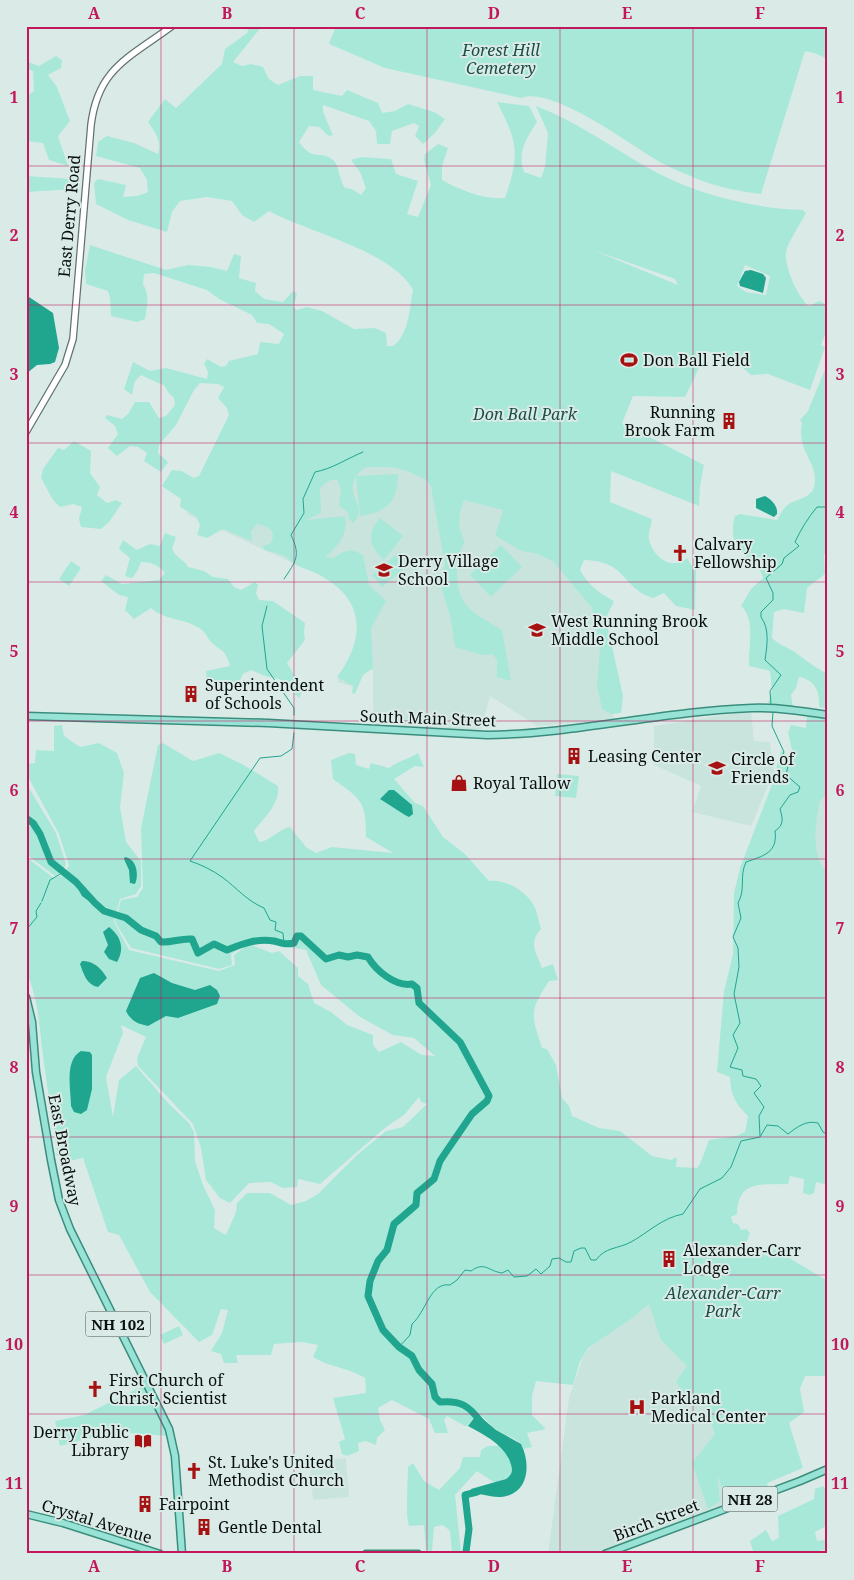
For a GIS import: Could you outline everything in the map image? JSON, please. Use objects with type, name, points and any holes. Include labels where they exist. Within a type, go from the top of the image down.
[{"type":"main road","name":"South Main Street","points":[[26,716],[268,723],[487,735],[522,734],[720,710],[766,708],[828,715]]},
{"type":"main road","name":"East Broadway","points":[[26,996],[32,1022],[37,1080],[59,1200],[70,1229],[169,1429],[175,1456],[182,1554]]},
{"type":"main road","name":"Birch Street","points":[[605,1554],[788,1486],[828,1469]]},
{"type":"main road","name":"Crystal Avenue","points":[[26,1514],[62,1522],[160,1554]]},
{"type":"main road","points":[[366,1554],[418,1554]]},
{"type":"street","name":"East Derry Road","points":[[26,432],[65,365],[73,339],[91,126],[97,93],[104,81],[114,70],[172,26]]},
{"type":"shaded area","points":[[751,270],[763,274],[766,278],[763,293],[740,286],[739,282],[745,271]]},
{"type":"shaded area","points":[[26,295],[53,313],[59,348],[55,362],[37,365],[26,374]]},
{"type":"shaded area","name":"Derry Village School","points":[[239,401],[508,512],[495,537],[553,561],[593,602],[614,720],[537,726],[490,696],[481,730],[373,726],[373,670],[357,666],[355,687],[337,682],[383,598],[293,563],[187,514]]},
{"type":"shaded area","points":[[765,496],[775,506],[777,514],[774,517],[756,508],[756,499]]},
{"type":"shaded area","name":"Circle of Friends","points":[[751,711],[754,741],[770,742],[774,771],[751,826],[692,812],[701,786],[654,765],[654,726]]},
{"type":"shaded area","points":[[808,785],[828,793],[828,872],[785,856]]},
{"type":"shaded area","points":[[389,790],[394,790],[412,805],[413,814],[409,817],[380,799]]},
{"type":"shaded area","points":[[125,857],[132,861],[136,868],[135,884],[130,883]]},
{"type":"shaded area","points":[[64,871],[75,878],[85,893],[104,909],[101,910],[82,896],[74,882],[62,874]]},
{"type":"shaded area","points":[[109,927],[116,934],[120,943],[121,952],[117,962],[109,959],[104,952],[108,945],[103,932]]},
{"type":"shaded area","points":[[82,961],[100,968],[107,978],[98,987],[86,979],[80,964]]},
{"type":"shaded area","points":[[154,973],[172,983],[195,990],[210,985],[217,990],[220,996],[217,1004],[178,1018],[166,1016],[148,1026],[138,1023],[126,1011],[140,978]]},
{"type":"shaded area","points":[[81,1051],[90,1052],[92,1055],[92,1089],[87,1110],[81,1114],[74,1112],[71,1106],[70,1068],[72,1061]]},
{"type":"shaded area","name":"Parkland Medical Center","points":[[665,1288],[715,1434],[709,1451],[728,1504],[596,1554],[548,1554],[569,1398],[584,1354],[594,1343],[631,1319]]},
{"type":"shaded area","points":[[477,1414],[496,1430],[521,1444],[526,1462],[525,1479],[516,1492],[508,1496],[470,1495],[471,1489],[506,1479],[512,1470],[509,1459],[501,1448],[468,1426]]},
{"type":"shaded area","points":[[346,1458],[349,1497],[313,1500],[309,1461]]},
{"type":"green space","name":"Don Ball Park","points":[[249,26],[262,26],[233,62],[242,66],[251,64],[263,67],[269,79],[278,85],[300,76],[313,76],[313,90],[342,96],[347,90],[378,103],[382,113],[395,111],[408,104],[434,112],[445,119],[435,133],[423,144],[415,136],[419,126],[414,123],[392,131],[390,144],[377,144],[376,131],[369,121],[323,105],[323,112],[333,135],[329,136],[319,127],[309,126],[299,142],[309,152],[333,160],[345,188],[352,189],[361,195],[366,188],[360,172],[351,160],[361,157],[391,159],[396,174],[418,181],[407,214],[418,217],[431,185],[424,160],[425,154],[438,144],[448,148],[442,166],[442,180],[464,191],[480,196],[505,198],[515,159],[513,139],[497,102],[529,106],[537,122],[526,140],[522,152],[524,172],[541,178],[545,167],[548,133],[536,106],[578,126],[643,165],[681,184],[741,202],[782,209],[803,210],[806,213],[789,243],[786,258],[793,281],[805,302],[809,306],[819,301],[828,305],[828,328],[821,345],[825,347],[810,390],[768,374],[751,375],[735,361],[722,358],[707,351],[685,397],[633,396],[622,423],[704,465],[699,506],[611,471],[610,502],[652,519],[649,539],[658,556],[669,563],[681,562],[687,558],[692,566],[696,566],[695,610],[676,606],[664,593],[653,598],[643,594],[609,565],[584,560],[580,570],[583,576],[595,588],[614,601],[607,616],[607,624],[623,696],[621,713],[611,714],[602,709],[597,686],[600,649],[592,608],[553,561],[534,553],[522,551],[495,536],[503,510],[464,500],[459,521],[465,542],[458,560],[457,572],[460,594],[464,602],[476,614],[502,630],[511,681],[497,677],[497,659],[492,654],[483,655],[455,647],[451,619],[439,580],[445,565],[431,486],[425,479],[407,471],[391,467],[366,467],[357,475],[353,483],[353,490],[359,510],[358,517],[353,523],[349,519],[348,512],[339,506],[341,489],[337,479],[328,481],[320,488],[321,513],[306,520],[345,516],[346,523],[341,539],[325,557],[334,558],[348,551],[355,551],[363,555],[369,585],[386,601],[371,628],[373,668],[363,675],[355,694],[352,693],[353,686],[337,677],[346,664],[352,650],[357,624],[349,600],[339,589],[323,577],[298,566],[284,556],[264,550],[263,546],[271,543],[273,539],[272,532],[265,526],[257,524],[251,531],[252,541],[223,529],[207,538],[197,535],[200,525],[196,516],[180,507],[181,499],[162,486],[172,470],[182,471],[193,478],[199,476],[229,415],[227,408],[218,398],[224,387],[218,384],[200,383],[194,390],[176,425],[159,445],[158,453],[168,462],[161,472],[144,461],[147,453],[138,447],[130,446],[117,456],[108,448],[118,434],[115,426],[105,418],[107,415],[122,419],[128,414],[135,402],[149,402],[159,418],[166,416],[175,405],[174,398],[165,386],[141,375],[135,381],[132,395],[124,389],[133,362],[150,371],[166,368],[207,379],[208,372],[204,364],[207,359],[221,367],[226,366],[229,361],[258,354],[260,342],[279,344],[284,334],[269,324],[257,323],[252,315],[219,299],[207,290],[154,273],[144,274],[143,284],[147,292],[145,319],[137,322],[111,316],[108,291],[86,284],[85,270],[90,245],[166,270],[188,265],[211,267],[227,271],[234,254],[241,256],[239,278],[256,283],[255,291],[264,299],[283,302],[293,291],[297,294],[293,307],[297,310],[307,307],[322,311],[354,329],[375,328],[386,333],[387,346],[393,346],[399,341],[406,328],[413,290],[403,276],[368,253],[269,211],[254,222],[242,215],[232,201],[207,197],[180,201],[172,212],[167,232],[128,220],[96,204],[94,183],[98,179],[126,185],[123,197],[137,196],[148,192],[147,180],[140,168],[96,156],[98,142],[107,136],[134,143],[158,154],[158,141],[148,122],[165,99],[176,108],[222,64],[225,49],[247,33]],"holes":[[[593,250],[675,279],[678,285]],[[745,265],[770,276],[766,295],[746,292],[737,286]]]},
{"type":"green space","name":"Forest Hill Cemetery","points":[[336,26],[828,26],[828,59],[805,51],[761,194],[733,190],[697,179],[657,161],[589,117],[551,100],[534,96],[521,98],[385,68],[329,44]]},
{"type":"green space","points":[[56,56],[62,60],[61,68],[48,75],[57,87],[70,121],[58,136],[68,166],[49,160],[43,143],[26,141],[26,97],[34,91],[33,71],[26,69],[26,61],[39,66]]},
{"type":"green space","points":[[26,176],[72,179],[75,189],[26,192]]},
{"type":"green space","points":[[828,362],[828,548],[824,555],[825,574],[807,588],[804,613],[784,609],[774,612],[772,638],[828,674],[828,709],[819,707],[819,696],[813,684],[799,677],[796,688],[791,695],[793,707],[768,703],[772,691],[770,671],[749,666],[750,626],[746,612],[741,606],[751,589],[763,578],[755,565],[738,548],[734,540],[733,530],[735,516],[740,514],[777,520],[787,506],[807,496],[812,491],[815,479],[814,471],[802,442],[802,423],[800,420],[808,411]]},
{"type":"green space","points":[[74,441],[91,451],[90,473],[100,487],[97,495],[107,503],[116,500],[122,503],[109,522],[101,529],[81,527],[79,519],[82,507],[73,504],[60,507],[53,500],[41,478],[43,469],[58,448],[64,450]]},
{"type":"green space","points":[[398,474],[396,491],[389,504],[378,512],[360,516],[356,476]]},
{"type":"green space","points":[[380,518],[403,536],[384,560],[375,550],[371,540],[373,529]]},
{"type":"green space","points":[[165,533],[176,537],[172,549],[188,567],[204,571],[213,577],[228,579],[234,587],[241,590],[255,582],[258,585],[256,593],[259,600],[273,601],[305,623],[305,640],[287,663],[303,690],[299,698],[279,679],[251,670],[243,674],[236,689],[215,688],[207,685],[206,671],[230,666],[225,654],[211,642],[203,631],[190,623],[163,615],[151,608],[134,619],[125,610],[128,597],[119,595],[101,581],[106,575],[122,584],[159,580],[165,573],[163,570],[151,563],[144,562],[141,562],[132,578],[125,576],[130,558],[119,549],[123,540],[137,550],[150,544],[160,546]]},
{"type":"green space","points":[[501,545],[522,567],[491,597],[470,575]]},
{"type":"green space","points":[[400,551],[411,563],[382,587],[372,575]]},
{"type":"green space","points":[[71,561],[81,568],[69,586],[59,579]]},
{"type":"green space","name":"Alexander-Carr Park","points":[[807,716],[828,719],[828,794],[820,800],[815,834],[819,860],[823,868],[828,868],[828,1185],[816,1182],[814,1193],[809,1195],[803,1193],[804,1179],[790,1176],[788,1184],[753,1186],[742,1195],[738,1203],[737,1214],[731,1217],[733,1223],[738,1224],[741,1230],[746,1229],[750,1233],[745,1246],[770,1257],[774,1249],[828,1281],[828,1376],[805,1376],[800,1389],[804,1412],[789,1423],[803,1468],[767,1483],[769,1489],[728,1504],[717,1475],[720,1501],[708,1509],[692,1463],[715,1434],[705,1406],[700,1398],[690,1401],[676,1382],[687,1366],[661,1340],[649,1304],[631,1319],[588,1348],[580,1361],[573,1385],[536,1381],[532,1396],[532,1415],[546,1429],[527,1433],[532,1447],[524,1449],[515,1440],[497,1430],[477,1414],[467,1426],[447,1416],[444,1420],[448,1433],[435,1433],[429,1419],[392,1400],[378,1408],[380,1420],[385,1430],[377,1438],[376,1445],[366,1441],[358,1443],[359,1451],[347,1456],[342,1454],[339,1442],[345,1439],[333,1398],[366,1393],[365,1378],[359,1374],[319,1361],[313,1357],[318,1345],[302,1342],[274,1344],[271,1355],[236,1355],[238,1363],[224,1363],[221,1354],[211,1351],[222,1333],[228,1310],[221,1309],[212,1335],[199,1342],[150,1292],[119,1235],[108,1232],[83,1158],[65,1162],[55,1154],[60,1152],[57,1152],[36,1003],[26,972],[26,857],[54,878],[65,874],[69,865],[59,834],[26,773],[26,764],[35,763],[36,750],[54,751],[54,726],[62,725],[64,736],[80,747],[99,743],[117,753],[124,773],[120,807],[126,842],[141,861],[141,886],[136,894],[120,899],[114,922],[129,950],[219,971],[235,965],[234,955],[249,944],[272,953],[279,951],[298,968],[298,976],[308,984],[314,1003],[331,1012],[347,1025],[373,1035],[373,1045],[379,1052],[401,1042],[422,1055],[435,1056],[414,1038],[393,1035],[360,1017],[321,985],[306,950],[264,943],[248,943],[231,954],[232,965],[219,969],[131,948],[115,922],[121,900],[137,897],[143,888],[141,828],[158,745],[163,743],[193,761],[219,753],[242,764],[278,786],[274,805],[254,831],[259,842],[267,840],[290,827],[306,847],[316,853],[332,847],[393,853],[366,837],[363,808],[356,797],[333,779],[331,760],[349,753],[355,754],[356,765],[369,769],[371,763],[389,768],[418,753],[424,767],[415,766],[394,779],[415,803],[423,806],[443,837],[465,854],[489,881],[503,882],[517,888],[523,892],[536,910],[541,929],[535,939],[534,948],[542,968],[553,964],[558,980],[549,981],[543,991],[535,1007],[534,1020],[542,1048],[547,1049],[556,1065],[562,1098],[569,1106],[572,1116],[599,1128],[620,1131],[652,1156],[671,1160],[677,1157],[676,1167],[697,1168],[709,1140],[736,1136],[745,1132],[748,1116],[734,1099],[730,1077],[717,1072],[724,991],[733,954],[734,893],[740,868],[771,787],[781,751],[788,756],[792,750],[788,733],[791,725],[806,728]],"holes":[[[121,1025],[146,1037],[137,1058],[138,1066],[193,1124],[201,1148],[206,1180],[220,1198],[230,1203],[249,1183],[271,1182],[283,1188],[297,1187],[298,1179],[320,1184],[386,1127],[404,1115],[419,1097],[421,1102],[427,1104],[403,1127],[386,1131],[357,1155],[318,1194],[306,1201],[291,1205],[270,1193],[247,1193],[237,1203],[236,1212],[226,1235],[214,1228],[215,1210],[203,1185],[195,1161],[194,1132],[189,1123],[169,1104],[136,1066],[119,1080],[113,1117],[106,1077],[123,1033]]]},
{"type":"green space","points":[[557,774],[579,776],[576,798],[555,796]]},
{"type":"green space","points":[[26,783],[56,833],[66,864],[62,872],[55,876],[26,854]]},
{"type":"green space","points":[[179,1326],[183,1335],[164,1344],[160,1335]]},
{"type":"green space","points":[[143,1386],[168,1436],[129,1433],[129,1430],[126,1430],[125,1435],[94,1437],[60,1446],[55,1421],[84,1415]]},
{"type":"green space","points":[[488,1446],[501,1446],[506,1452],[512,1463],[511,1476],[495,1483],[477,1471],[455,1495],[461,1552],[452,1553],[450,1531],[443,1525],[434,1527],[432,1551],[426,1550],[424,1525],[409,1526],[407,1506],[408,1467],[413,1463],[424,1481],[439,1490],[460,1468],[463,1457],[480,1457],[481,1450]]},
{"type":"green space","points":[[823,1486],[828,1491],[828,1525],[815,1532],[817,1541],[828,1539],[828,1549],[806,1554],[754,1554],[750,1541],[766,1530],[772,1541],[779,1538],[778,1516],[814,1499],[815,1489]]},
{"type":"waterway","points":[[284,579],[296,558],[296,548],[291,535],[304,513],[303,499],[315,472],[363,452]]},
{"type":"waterway","points":[[771,704],[770,691],[781,675],[765,660],[767,632],[761,612],[773,600],[773,593],[766,578],[782,564],[784,558],[799,546],[795,542],[817,507],[826,507],[828,504]]},
{"type":"waterway","points":[[267,606],[262,626],[267,669],[294,708],[294,715]]},
{"type":"waterway","points":[[760,1136],[759,1116],[764,1107],[754,1093],[761,1086],[756,1079],[743,1076],[742,1070],[730,1067],[738,1048],[733,1035],[740,1023],[734,994],[739,967],[738,948],[733,937],[741,918],[738,903],[742,893],[743,873],[746,862],[772,849],[775,831],[782,822],[780,809],[790,795],[798,792],[800,787],[786,775],[788,766],[780,762],[784,752],[772,726],[773,712]]},
{"type":"waterway","points":[[284,945],[283,933],[275,930],[276,922],[270,920],[264,908],[247,898],[218,874],[190,861],[260,758],[281,756],[292,749],[294,733]]},
{"type":"waterway","points":[[26,818],[33,823],[40,834],[51,862],[76,882],[95,903],[104,911],[126,918],[141,930],[156,936],[161,942],[192,939],[198,953],[214,944],[227,950],[262,940],[286,944],[294,943],[297,936],[301,936],[326,959],[339,955],[368,957],[376,968],[387,977],[400,983],[412,984],[417,988],[419,1003],[460,1042],[489,1096],[487,1101],[472,1114],[440,1161],[434,1179],[417,1193],[416,1205],[394,1224],[387,1250],[378,1261],[370,1281],[368,1296],[383,1330],[399,1347],[412,1356],[419,1370],[432,1384],[435,1397],[440,1402],[454,1402],[464,1405],[481,1422]]},
{"type":"waterway","points":[[42,901],[50,880],[62,873]]},
{"type":"waterway","points":[[26,930],[37,917],[36,911],[41,903]]},
{"type":"waterway","points":[[399,1347],[410,1335],[412,1324],[433,1293],[443,1285],[450,1285],[457,1280],[465,1270],[471,1271],[480,1267],[486,1267],[502,1273],[508,1270],[514,1277],[527,1276],[536,1269],[541,1274],[550,1266],[552,1259],[559,1258],[566,1262],[571,1262],[574,1251],[581,1248],[585,1248],[591,1260],[596,1260],[608,1250],[631,1242],[662,1222],[683,1214],[700,1189],[722,1178],[731,1167],[741,1141],[760,1137],[767,1125],[778,1126],[788,1134],[806,1123],[814,1122],[818,1123],[823,1132],[828,1135]]},
{"type":"waterway","points":[[466,1552],[469,1529],[465,1495],[477,1492]]},
{"type":"place","name":"Don Ball Field","points":[[629,360]]},
{"type":"place","name":"Running Brook Farm","points":[[729,421]]},
{"type":"place","name":"Calvary Fellowship","points":[[680,553]]},
{"type":"place","name":"Derry Village School","points":[[384,570]]},
{"type":"place","name":"West Running Brook Middle School","points":[[537,630]]},
{"type":"place","name":"Superintendent of Schools","points":[[191,694]]},
{"type":"place","name":"Leasing Center","points":[[574,756]]},
{"type":"place","name":"Circle of Friends","points":[[717,768]]},
{"type":"place","name":"Royal Tallow","points":[[459,783]]},
{"type":"place","name":"Alexander-Carr Lodge","points":[[669,1259]]},
{"type":"place","name":"First Church of Christ, Scientist","points":[[95,1389]]},
{"type":"place","name":"Parkland Medical Center","points":[[637,1407]]},
{"type":"place","name":"Derry Public Library","points":[[143,1441]]},
{"type":"place","name":"St. Luke's United Methodist Church","points":[[194,1471]]},
{"type":"place","name":"Fairpoint","points":[[145,1504]]},
{"type":"place","name":"Gentle Dental","points":[[204,1527]]}]
